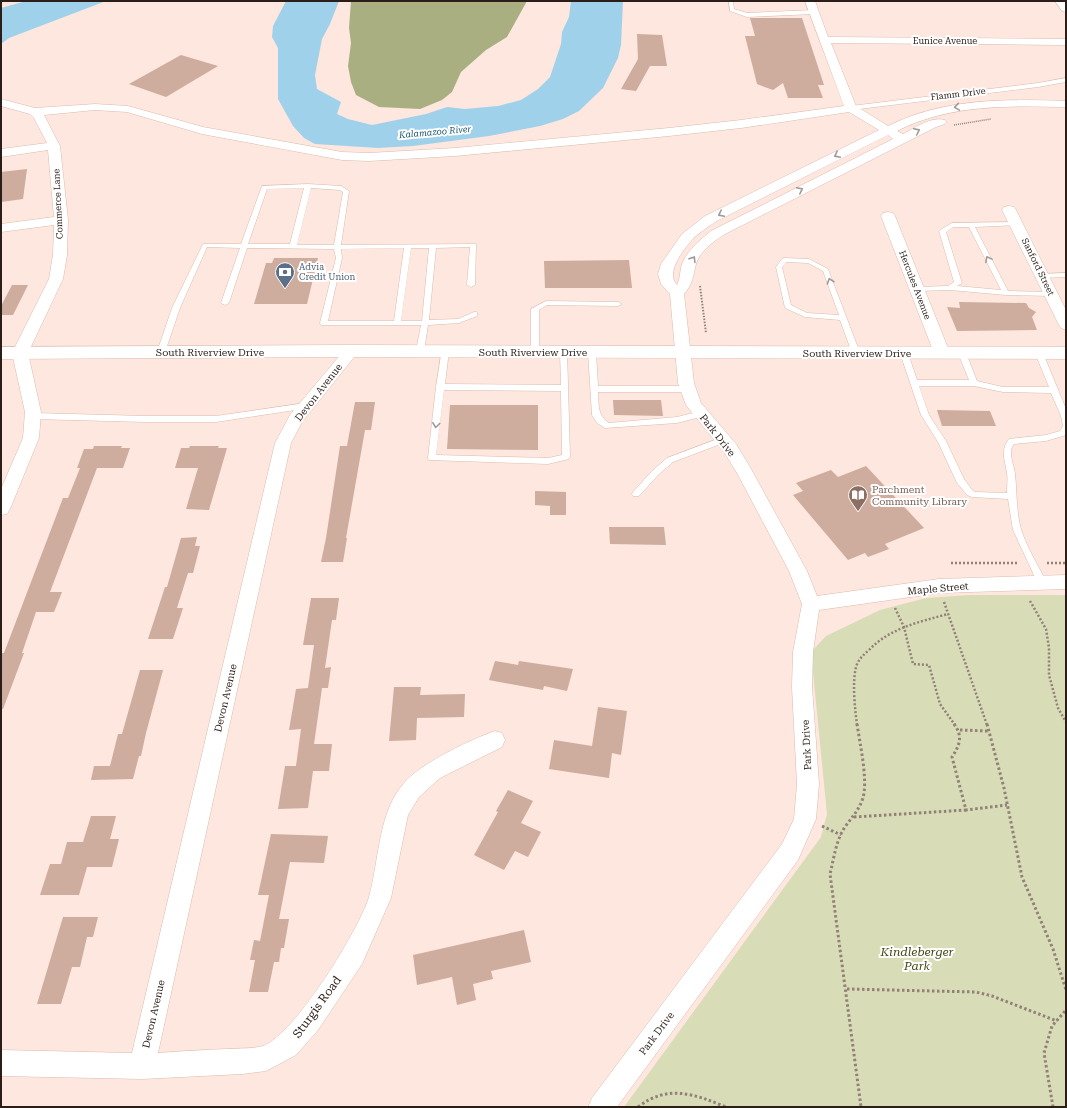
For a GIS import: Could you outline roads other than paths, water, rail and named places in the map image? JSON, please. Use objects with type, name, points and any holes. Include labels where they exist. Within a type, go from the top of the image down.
[{"type":"street","points":[[810,1],[851,108],[902,139]]},
{"type":"street","points":[[1060,1],[1066,9]]},
{"type":"street","name":"Eunice Avenue","points":[[824,40],[1066,42]]},
{"type":"street","points":[[1,102],[34,112],[96,108],[128,109],[202,130],[342,156],[369,157],[455,152],[669,132],[851,108]]},
{"type":"street","points":[[1066,104],[997,104],[957,107],[929,113],[887,130],[710,219],[687,237],[668,264],[665,274],[668,284],[677,293],[685,285],[689,264],[706,241],[720,231],[932,124],[976,114],[1066,110]]},
{"type":"street","name":"Commerce Lane","points":[[20,353],[56,278],[60,255],[61,220],[54,146],[38,116],[34,112]]},
{"type":"street","points":[[1,153],[54,146]]},
{"type":"street","name":"Sanford Street","points":[[1009,210],[1066,325]]},
{"type":"street","name":"Hercules Avenue","points":[[888,216],[942,354]]},
{"type":"street","points":[[1,228],[61,220]]},
{"type":"street","name":"Park Drive","points":[[601,1107],[790,852],[805,819],[808,784],[802,687],[803,652],[808,630],[811,604],[798,571],[744,471],[730,448],[694,405],[686,383],[677,293]]},
{"type":"street","name":"South Riverview Drive","points":[[1,353],[351,351],[856,354],[1066,353]]},
{"type":"street","name":"Devon Avenue","points":[[142,1066],[283,443],[296,419],[351,351]]},
{"type":"street","points":[[1,509],[31,438],[33,412],[20,353]]},
{"type":"street","name":"Maple Street","points":[[811,604],[939,586],[1066,582]]},
{"type":"street","name":"Sturgis Road","points":[[1,1063],[142,1066],[242,1061],[266,1058],[287,1046],[309,1021],[354,956],[372,920],[380,898],[398,812],[411,790],[433,770],[495,740]]},
{"type":"lane","points":[[731,1],[732,10],[747,14],[814,12]]},
{"type":"lane","name":"Flamm Drive","points":[[851,108],[1038,85],[1066,80]]},
{"type":"lane","points":[[293,246],[308,186]]},
{"type":"lane","points":[[225,303],[264,187],[308,186],[340,188],[346,191],[337,247],[339,258],[324,323],[458,322],[474,314]]},
{"type":"lane","points":[[950,288],[958,283],[942,231],[952,225],[1017,224]]},
{"type":"lane","points":[[971,225],[1006,293]]},
{"type":"lane","points":[[161,352],[176,308],[205,246],[337,247],[474,245],[471,285]]},
{"type":"lane","points":[[397,323],[408,246]]},
{"type":"lane","points":[[420,351],[425,323],[433,246]]},
{"type":"lane","points":[[843,318],[805,315],[788,306],[779,267],[784,260],[808,261],[826,270],[856,354]]},
{"type":"lane","points":[[1042,276],[1066,275]]},
{"type":"lane","points":[[916,289],[950,288],[1006,293],[1051,294]]},
{"type":"lane","points":[[535,352],[535,310],[539,306],[546,303],[618,304]]},
{"type":"lane","points":[[445,351],[432,458],[548,461],[566,457],[564,352]]},
{"type":"lane","points":[[592,352],[596,415],[600,421],[608,426],[677,420],[701,414]]},
{"type":"lane","points":[[962,353],[974,383]]},
{"type":"lane","points":[[1039,353],[1066,424]]},
{"type":"lane","points":[[904,354],[925,415],[942,441],[960,480],[970,492],[975,495],[1012,496]]},
{"type":"lane","points":[[915,383],[974,383],[982,387],[1010,390],[1054,390]]},
{"type":"lane","points":[[440,389],[564,388]]},
{"type":"lane","points":[[594,389],[688,389]]},
{"type":"lane","points":[[33,416],[146,420],[216,419],[306,406]]},
{"type":"lane","points":[[1042,583],[1017,530],[1012,496],[1011,473],[1007,455],[1008,446],[1012,441],[1046,438],[1063,433],[1066,428]]},
{"type":"lane","points":[[636,494],[655,473],[670,460],[723,440]]},
{"type":"water","points":[[26,1],[106,1],[9,38],[1,44],[1,8]]},
{"type":"water","name":"Kalamazoo River","points":[[286,1],[339,1],[322,39],[315,75],[317,89],[341,102],[337,114],[348,119],[372,125],[426,114],[447,107],[465,109],[498,106],[521,100],[538,89],[550,77],[561,44],[562,32],[569,17],[571,1],[623,1],[621,45],[618,58],[603,88],[579,111],[563,119],[540,126],[489,136],[413,146],[378,148],[315,144],[304,138],[293,126],[278,99],[278,48],[272,37],[273,26]]},
{"type":"place","name":"Advia Credit Union","points":[[285,289]]},
{"type":"place","name":"Parchment Community Library","points":[[858,512]]},
{"type":"park label","name":"Kindleberger Park","points":[[917,959]]}]
